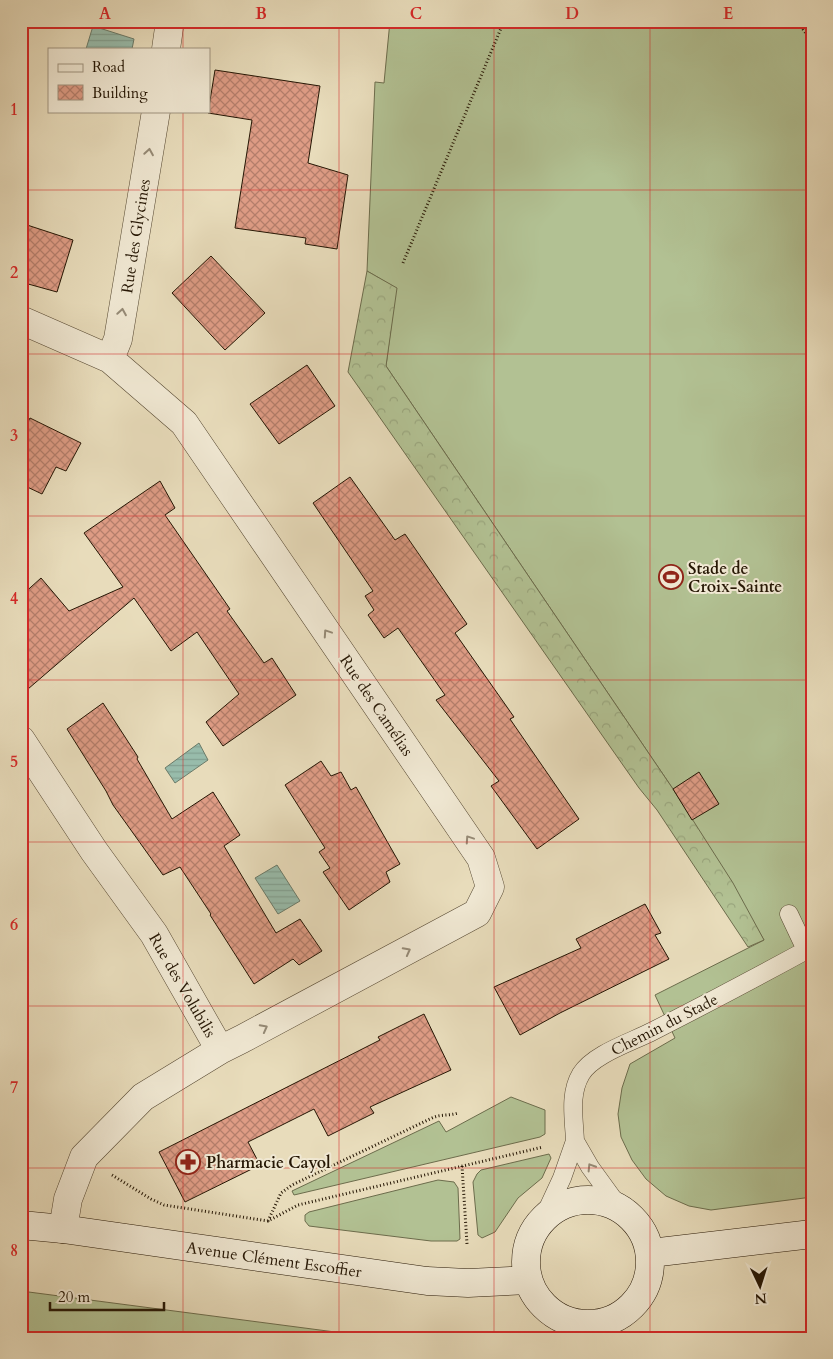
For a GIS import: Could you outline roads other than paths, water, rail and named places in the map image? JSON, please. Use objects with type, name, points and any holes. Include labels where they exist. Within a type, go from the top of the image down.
[{"type":"street","points":[[166,48],[170,21]]},
{"type":"street","name":"Rue des Glycines","points":[[110,359],[118,339],[156,112]]},
{"type":"street","name":"Rue des Camélias","points":[[21,320],[110,359],[184,423],[481,858],[490,888],[477,913],[220,1050]]},
{"type":"street","name":"Rue des Volubilis","points":[[21,740],[94,851],[154,934],[220,1050],[142,1097],[84,1157],[68,1198],[64,1229]]},
{"type":"street","points":[[589,1199],[619,1207],[634,1219],[645,1235],[651,1253],[650,1273],[643,1293],[630,1309],[595,1331],[553,1314],[537,1299],[528,1280],[525,1258],[531,1237],[543,1219],[560,1206],[589,1199]]},
{"type":"street","name":"Avenue Clément Escoffier","points":[[21,1225],[64,1229],[426,1281],[468,1283],[528,1280]]},
{"type":"street","points":[[651,1253],[812,1234]]},
{"type":"lane","points":[[788,914],[809,949]]},
{"type":"lane","name":"Chemin du Stade","points":[[619,1207],[590,1167],[576,1141],[573,1100],[575,1086],[582,1072],[593,1060],[652,1032],[809,949]]},
{"type":"lane","name":"Chemin du Stade","points":[[543,1219],[562,1178],[576,1141]]},
{"type":"place","name":"Stade de Croix-Sainte","points":[[671,577]]},
{"type":"place","name":"Pharmacie Cayol","points":[[188,1162]]}]
